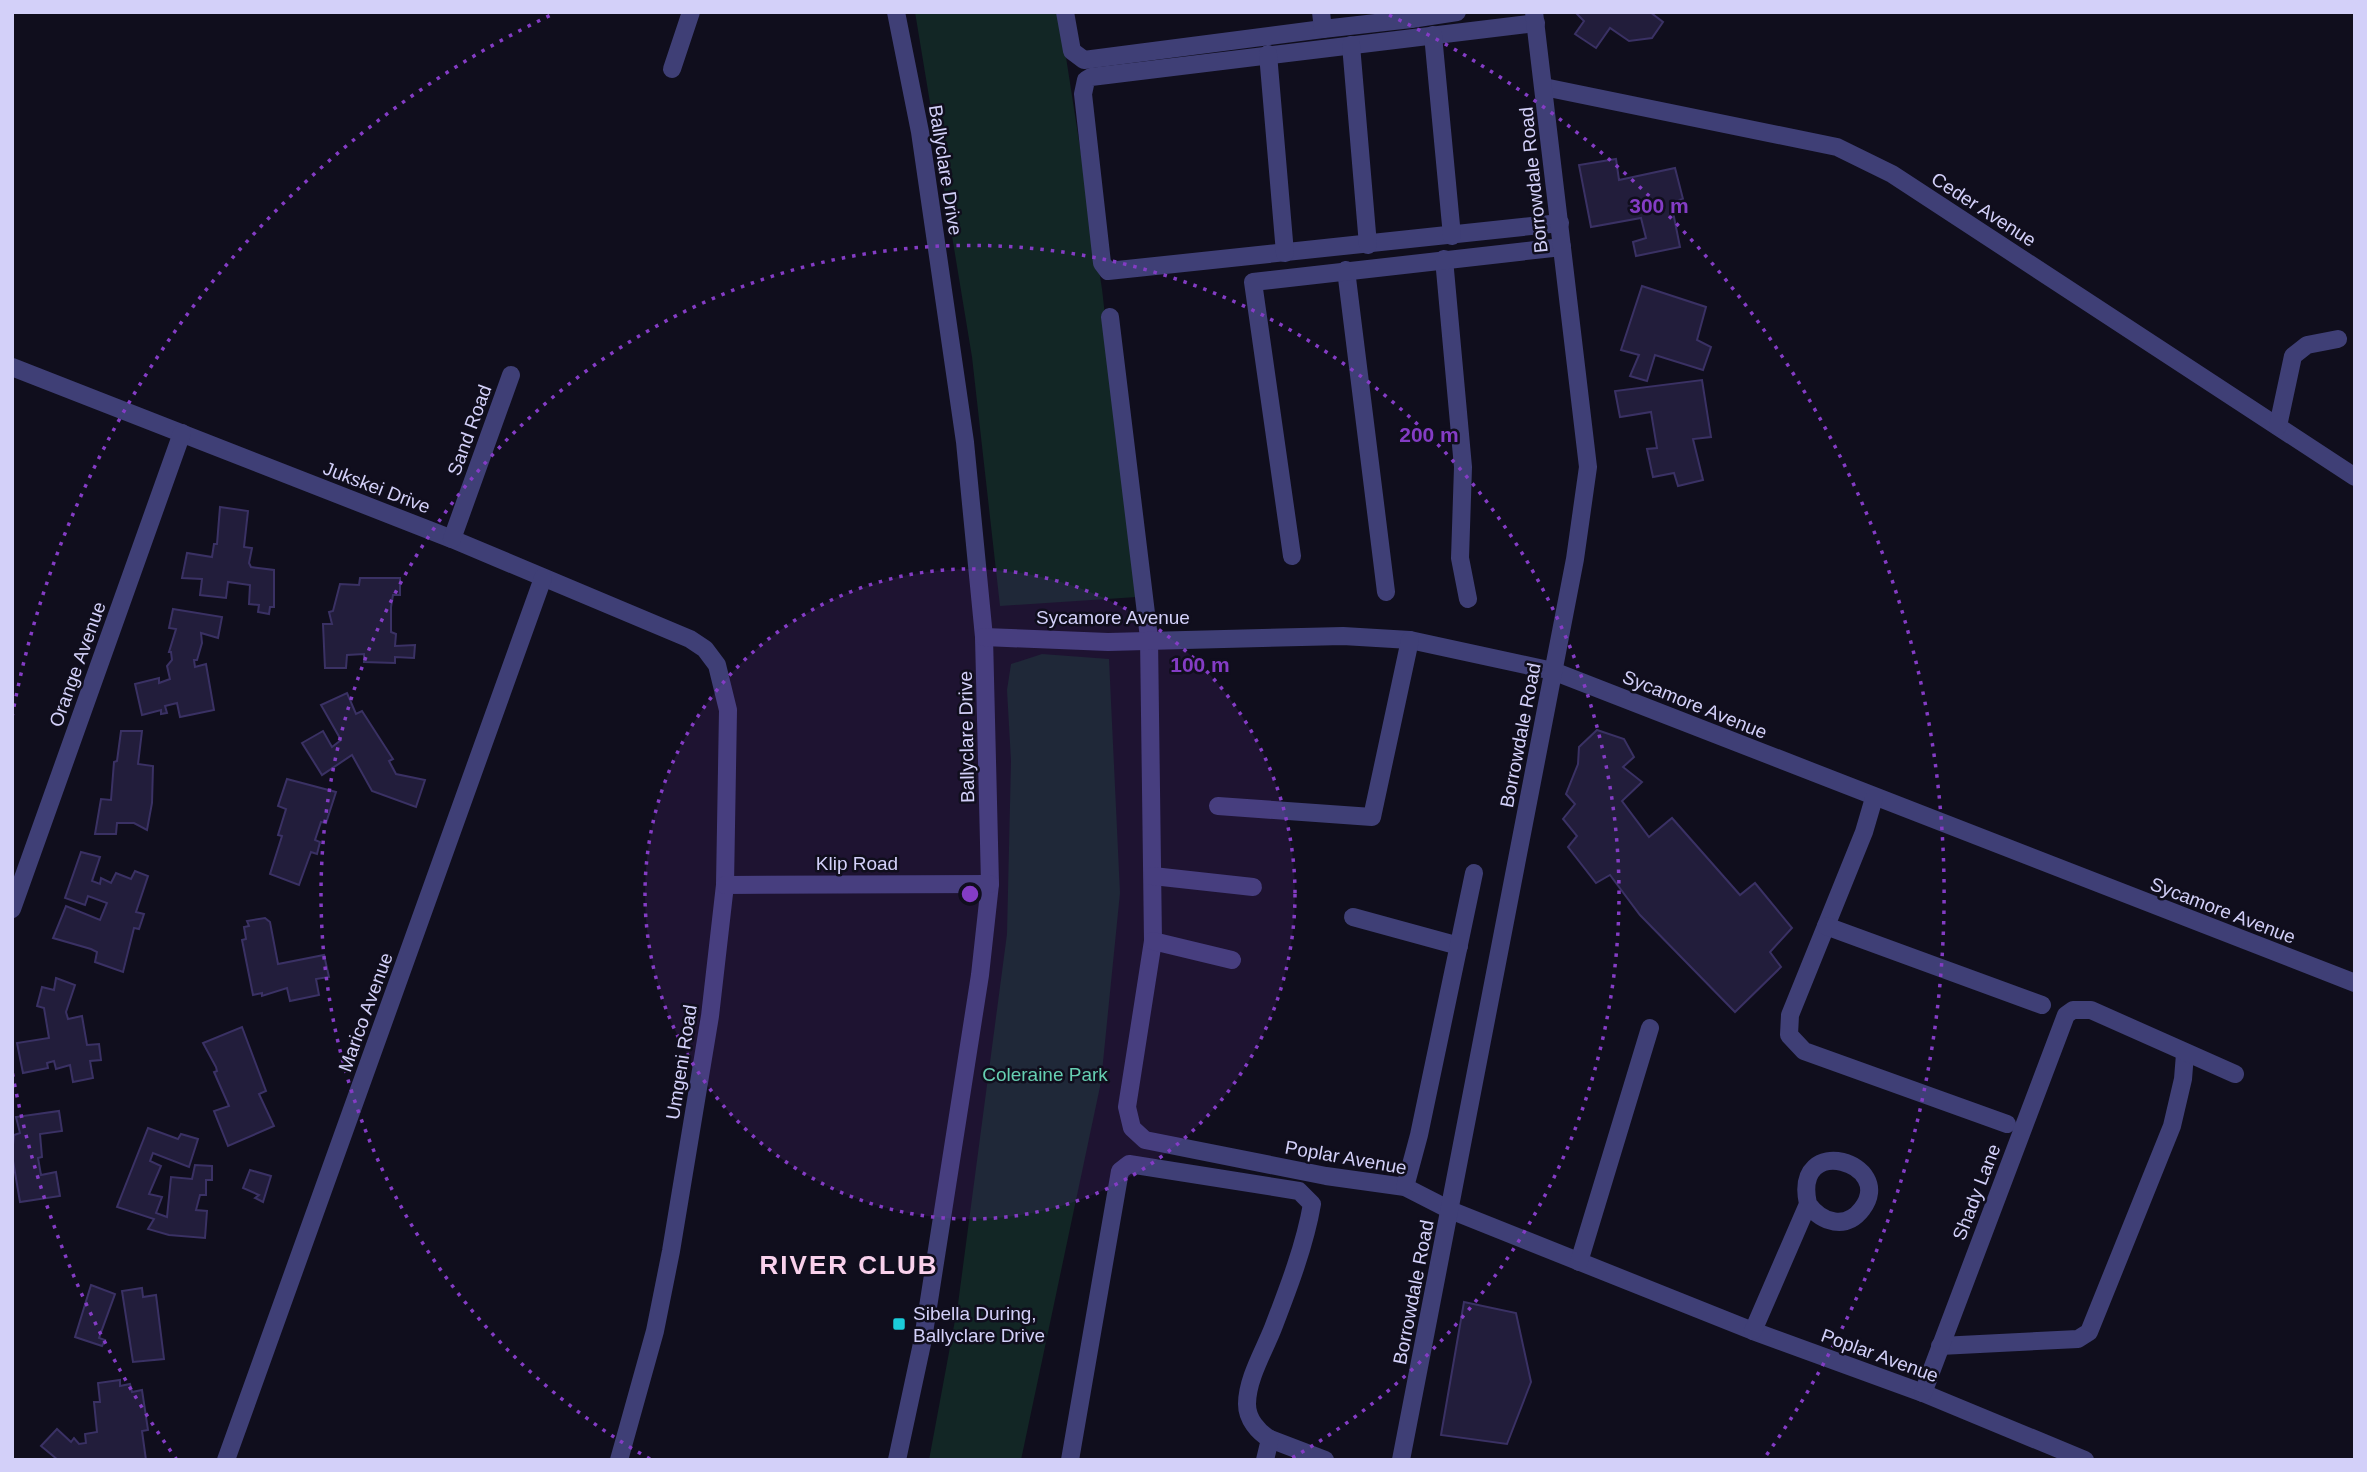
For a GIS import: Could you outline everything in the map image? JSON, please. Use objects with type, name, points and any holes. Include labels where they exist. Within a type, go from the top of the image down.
[{"type":"street","points":[[672,69],[691,12]]},
{"type":"street","name":"Ballyclare Drive","points":[[896,12],[920,132],[965,442],[984,637],[990,884],[980,975],[923,1339],[897,1460]]},
{"type":"street","points":[[1065,12],[1072,51],[1084,60],[1322,21],[1457,12]]},
{"type":"street","points":[[1535,18],[1433,35],[1091,77],[1086,80],[1083,94],[1105,270],[1368,245],[1560,223]]},
{"type":"street","name":"Borrowdale Road","points":[[1401,1460],[1553,671],[1588,467],[1535,18]]},
{"type":"street","points":[[1433,35],[1452,236]]},
{"type":"street","points":[[1351,45],[1368,245]]},
{"type":"street","points":[[1268,54],[1284,253]]},
{"type":"street","name":"Ceder Avenue","points":[[1544,87],[1837,147],[1892,174],[2355,477]]},
{"type":"street","points":[[1292,556],[1252,284],[1261,279],[1562,247]]},
{"type":"street","points":[[1444,259],[1463,467],[1460,558],[1468,599]]},
{"type":"street","points":[[1346,270],[1386,592]]},
{"type":"street","name":"Poplar Avenue","points":[[1110,317],[1149,638],[1153,941],[1127,1107],[1132,1128],[1145,1140],[1325,1176],[1405,1187],[1450,1210],[1579,1262],[1753,1331],[1923,1393],[2037,1451],[2085,1460]]},
{"type":"street","points":[[2278,426],[2293,356],[2307,345],[2338,339]]},
{"type":"street","name":"Jukskei Drive","points":[[12,367],[452,539],[691,639],[705,649],[717,664]]},
{"type":"street","name":"Sand Road","points":[[452,539],[511,375]]},
{"type":"street","name":"Orange Avenue","points":[[12,909],[182,433]]},
{"type":"street","name":"Marico Avenue","points":[[226,1460],[543,578]]},
{"type":"street","name":"Sycamore Avenue","points":[[984,637],[1108,642],[1149,638],[1343,636],[1409,640],[1553,671],[2355,983]]},
{"type":"street","points":[[1218,806],[1372,817],[1409,640]]},
{"type":"street","name":"Umgeni Road","points":[[619,1460],[655,1331],[710,1016],[725,885],[728,710],[717,664]]},
{"type":"street","points":[[1874,798],[1790,1014],[1789,1035],[1794,1044],[1804,1051],[2007,1124]]},
{"type":"street","points":[[1405,1187],[1419,1135],[1474,873]]},
{"type":"street","points":[[1153,876],[1253,887]]},
{"type":"street","name":"Klip Road","points":[[725,885],[990,884]]},
{"type":"street","points":[[1353,916],[1459,946]]},
{"type":"street","points":[[1826,926],[2042,1005]]},
{"type":"street","points":[[1153,941],[1232,960]]},
{"type":"street","name":"Shady Lane","points":[[1923,1393],[2066,1015],[2073,1010],[2091,1010],[2185,1054]]},
{"type":"street","points":[[1579,1262],[1650,1028]]},
{"type":"street","points":[[1941,1346],[2078,1339],[2089,1332],[2172,1125],[2183,1079],[2185,1054],[2235,1074]]},
{"type":"street","points":[[1070,1460],[1120,1171],[1129,1164],[1306,1194],[1312,1204],[1274,1324],[1248,1393],[1247,1407],[1250,1418],[1261,1433],[1325,1460]]},
{"type":"street","points":[[1753,1331],[1808,1204]]},
{"type":"street","points":[[1265,1460],[1270,1438]]},
{"type":"green space","points":[[915,12],[1059,12],[1102,289],[1137,597],[1000,606],[972,357]]},
{"type":"green space","name":"Coleraine Park","points":[[1042,654],[1109,659],[1120,893],[1101,1082],[1021,1460],[929,1460],[958,1304],[1007,934],[1011,761],[1007,690],[1011,664]]},
{"type":"building","points":[[1575,12],[1650,12],[1663,22],[1652,38],[1629,41],[1610,28],[1596,48],[1575,34],[1584,21]]},
{"type":"building","points":[[1616,159],[1619,180],[1675,168],[1683,199],[1671,202],[1680,247],[1636,256],[1633,242],[1646,238],[1641,218],[1591,227],[1579,165]]},
{"type":"building","points":[[1642,286],[1706,307],[1697,340],[1711,347],[1703,370],[1655,355],[1647,381],[1630,376],[1639,355],[1621,350]]},
{"type":"building","points":[[1702,380],[1711,437],[1693,439],[1703,480],[1678,486],[1674,473],[1653,477],[1647,449],[1657,448],[1651,412],[1620,417],[1615,391]]},
{"type":"building","points":[[220,507],[248,511],[244,547],[252,548],[249,563],[251,567],[274,570],[274,607],[270,607],[269,614],[258,612],[259,605],[249,604],[250,585],[228,582],[226,598],[200,595],[202,579],[182,578],[187,553],[212,557],[214,544],[217,544]]},
{"type":"building","points":[[360,578],[400,578],[400,595],[393,595],[391,607],[391,632],[396,634],[395,646],[415,645],[414,658],[395,657],[395,663],[364,662],[364,654],[347,655],[346,668],[325,668],[323,624],[332,624],[329,612],[333,611],[340,584],[359,585]]},
{"type":"building","points":[[173,609],[222,617],[218,638],[201,633],[202,643],[197,660],[194,660],[195,667],[206,664],[214,710],[180,717],[177,703],[165,706],[167,713],[161,714],[161,710],[142,715],[135,684],[159,678],[159,683],[170,679],[167,666],[172,660],[169,652],[176,629],[169,628]]},
{"type":"building","points":[[347,693],[356,714],[362,711],[393,759],[389,761],[396,774],[425,780],[416,807],[372,791],[352,755],[322,775],[302,743],[323,731],[332,747],[341,740],[321,705]]},
{"type":"building","points":[[1597,730],[1624,739],[1634,757],[1623,767],[1642,782],[1622,801],[1649,837],[1672,818],[1740,895],[1755,883],[1792,928],[1770,952],[1781,967],[1735,1012],[1640,915],[1610,875],[1596,883],[1568,847],[1577,836],[1563,819],[1575,804],[1566,794],[1578,764],[1579,747]]},
{"type":"building","points":[[121,731],[142,731],[138,764],[153,766],[152,803],[147,830],[134,823],[117,823],[116,834],[95,834],[101,799],[111,800],[114,762],[117,761]]},
{"type":"building","points":[[287,779],[336,792],[326,823],[321,822],[315,840],[320,842],[317,854],[311,852],[299,885],[270,874],[282,836],[278,835],[286,809],[278,806]]},
{"type":"building","points":[[81,852],[100,857],[92,881],[100,884],[101,878],[111,883],[116,873],[131,879],[135,871],[148,876],[136,912],[144,914],[139,929],[134,928],[123,972],[95,962],[97,952],[91,949],[53,938],[66,906],[100,920],[107,903],[88,896],[85,905],[65,898]]},
{"type":"building","points":[[265,918],[270,922],[278,964],[324,955],[329,977],[316,979],[319,995],[290,1001],[287,988],[262,996],[262,993],[253,995],[242,940],[246,939],[244,927],[249,926],[247,921]]},
{"type":"building","points":[[56,978],[75,985],[66,1012],[68,1019],[82,1016],[87,1045],[99,1044],[101,1060],[90,1061],[93,1078],[73,1082],[70,1065],[56,1069],[54,1061],[47,1063],[48,1068],[23,1073],[17,1043],[49,1038],[44,1008],[37,1006],[42,987],[54,990]]},
{"type":"building","points":[[242,1027],[266,1091],[259,1094],[274,1126],[228,1146],[214,1111],[229,1106],[214,1072],[217,1071],[216,1067],[203,1043]]},
{"type":"building","points":[[59,1111],[62,1131],[40,1134],[42,1157],[38,1158],[41,1175],[56,1172],[60,1196],[20,1202],[12,1155],[14,1135],[20,1133],[16,1117]]},
{"type":"building","points":[[148,1128],[178,1139],[181,1134],[198,1139],[189,1167],[153,1153],[150,1161],[161,1166],[149,1194],[162,1197],[156,1213],[167,1217],[171,1177],[192,1179],[195,1165],[212,1166],[212,1180],[206,1180],[206,1195],[200,1195],[196,1210],[207,1211],[205,1238],[169,1235],[148,1229],[154,1219],[117,1207]]},
{"type":"building","points":[[250,1170],[271,1176],[263,1202],[255,1198],[259,1195],[243,1188]]},
{"type":"building","points":[[91,1285],[115,1294],[99,1338],[105,1340],[102,1346],[75,1337]]},
{"type":"building","points":[[142,1288],[143,1297],[156,1295],[164,1359],[133,1362],[122,1291]]},
{"type":"building","points":[[1464,1302],[1516,1313],[1531,1382],[1507,1444],[1441,1435]]},
{"type":"building","points":[[120,1380],[120,1386],[130,1384],[132,1392],[142,1390],[148,1430],[142,1431],[146,1460],[58,1460],[41,1446],[57,1429],[71,1442],[74,1438],[79,1444],[86,1443],[85,1434],[97,1432],[94,1402],[100,1402],[98,1383]]},
{"type":"place","name":"Sibella During, Ballyclare Drive","points":[[899,1324]]},
{"type":"district","name":"RIVER CLUB","points":[[849,1265]]}]
